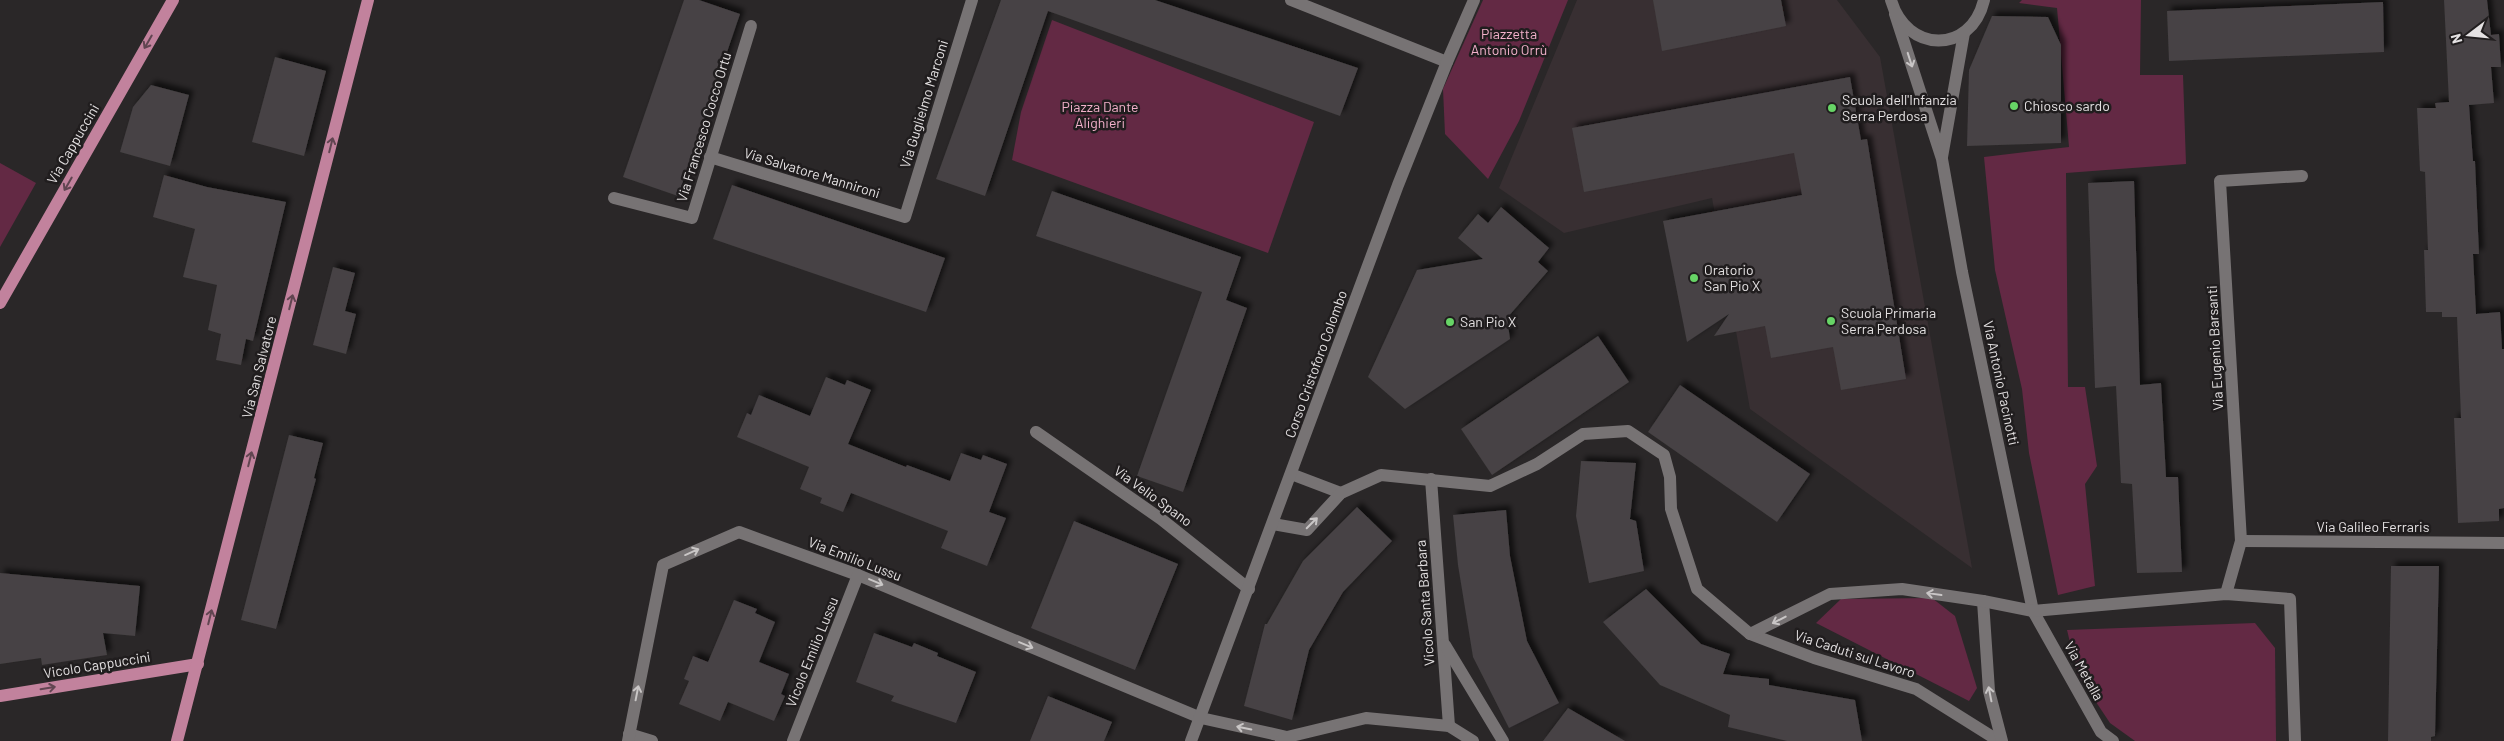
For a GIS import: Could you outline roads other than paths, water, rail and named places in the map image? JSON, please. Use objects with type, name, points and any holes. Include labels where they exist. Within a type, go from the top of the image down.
[{"type":"main road","name":"Via Cappuccini","points":[[0,303],[172,0]]},
{"type":"main road","name":"Via San Salvatore","points":[[177,741],[368,0]]},
{"type":"main road","name":"Vicolo Cappuccini","points":[[0,696],[198,664]]},
{"type":"street","name":"Via Guglielmo Marconi","points":[[904,217],[972,0]]},
{"type":"street","points":[[1291,0],[1447,62]]},
{"type":"street","name":"Corso Cristoforo Colombo","points":[[1191,741],[1398,185],[1474,0]]},
{"type":"street","name":"Via Antonio Pacinotti","points":[[1891,0],[1942,159],[1962,272],[2033,611]]},
{"type":"street","points":[[1895,14],[1904,27],[1918,36],[1933,41],[1950,40],[1964,33],[1974,24],[1981,12],[1984,0]]},
{"type":"street","name":"Via Francesco Cocco Ortu","points":[[614,198],[692,218],[751,26]]},
{"type":"street","name":"Via Antonio Pacinotti","points":[[1942,159],[1964,33]]},
{"type":"street","name":"Via Salvatore Mannironi","points":[[710,157],[904,217]]},
{"type":"street","name":"Via Eugenio Barsanti","points":[[2226,594],[2241,541],[2220,181],[2302,176]]},
{"type":"street","name":"Via Caduti sul Lavoro","points":[[1273,524],[1307,530],[1341,493],[1381,475],[1490,486],[1537,464],[1583,434],[1628,431],[1664,455],[1670,477],[1671,508],[1697,589],[1750,634],[1814,658],[1916,688],[2000,741]]},
{"type":"street","name":"Via Velio Spano","points":[[1036,432],[1160,519],[1249,589]]},
{"type":"street","points":[[1291,474],[1341,493]]},
{"type":"street","name":"Vicolo Santa Barbara","points":[[1431,479],[1449,726]]},
{"type":"street","name":"Via Emilio Lussu","points":[[628,738],[663,565],[739,532],[858,575],[1201,718],[1284,739]]},
{"type":"street","name":"Via Galileo Ferraris","points":[[2241,541],[2504,543]]},
{"type":"street","name":"Vicolo Emilio Lussu","points":[[793,741],[858,575]]},
{"type":"street","name":"Via Caduti sul Lavoro","points":[[1750,634],[1830,594],[1902,589],[1983,601],[2033,611]]},
{"type":"street","points":[[2033,611],[2226,594],[2290,599],[2295,741]]},
{"type":"street","name":"Via Caduti sul Lavoro","points":[[1983,601],[1989,691],[2000,741]]},
{"type":"street","name":"Via Metalla","points":[[2033,611],[2101,732],[2113,741]]},
{"type":"street","points":[[1443,641],[1503,741]]},
{"type":"street","points":[[1284,739],[1366,718],[1449,726],[1473,741]]},
{"type":"street","points":[[628,738],[652,741]]},
{"type":"place","name":"Chiosco sardo","points":[[2014,106]]},
{"type":"place","name":"Scuola dell'Infanzia Serra Perdosa","points":[[1832,108]]},
{"type":"place","name":"Oratorio San Pio X","points":[[1694,278]]},
{"type":"place","name":"Scuola Primaria Serra Perdosa","points":[[1831,321]]},
{"type":"place","name":"San Pio X","points":[[1450,322]]},
{"type":"park label","name":"Piazzetta Antonio Orrù","points":[[1509,42]]},
{"type":"park label","name":"Piazza Dante Alighieri","points":[[1100,116]]}]
